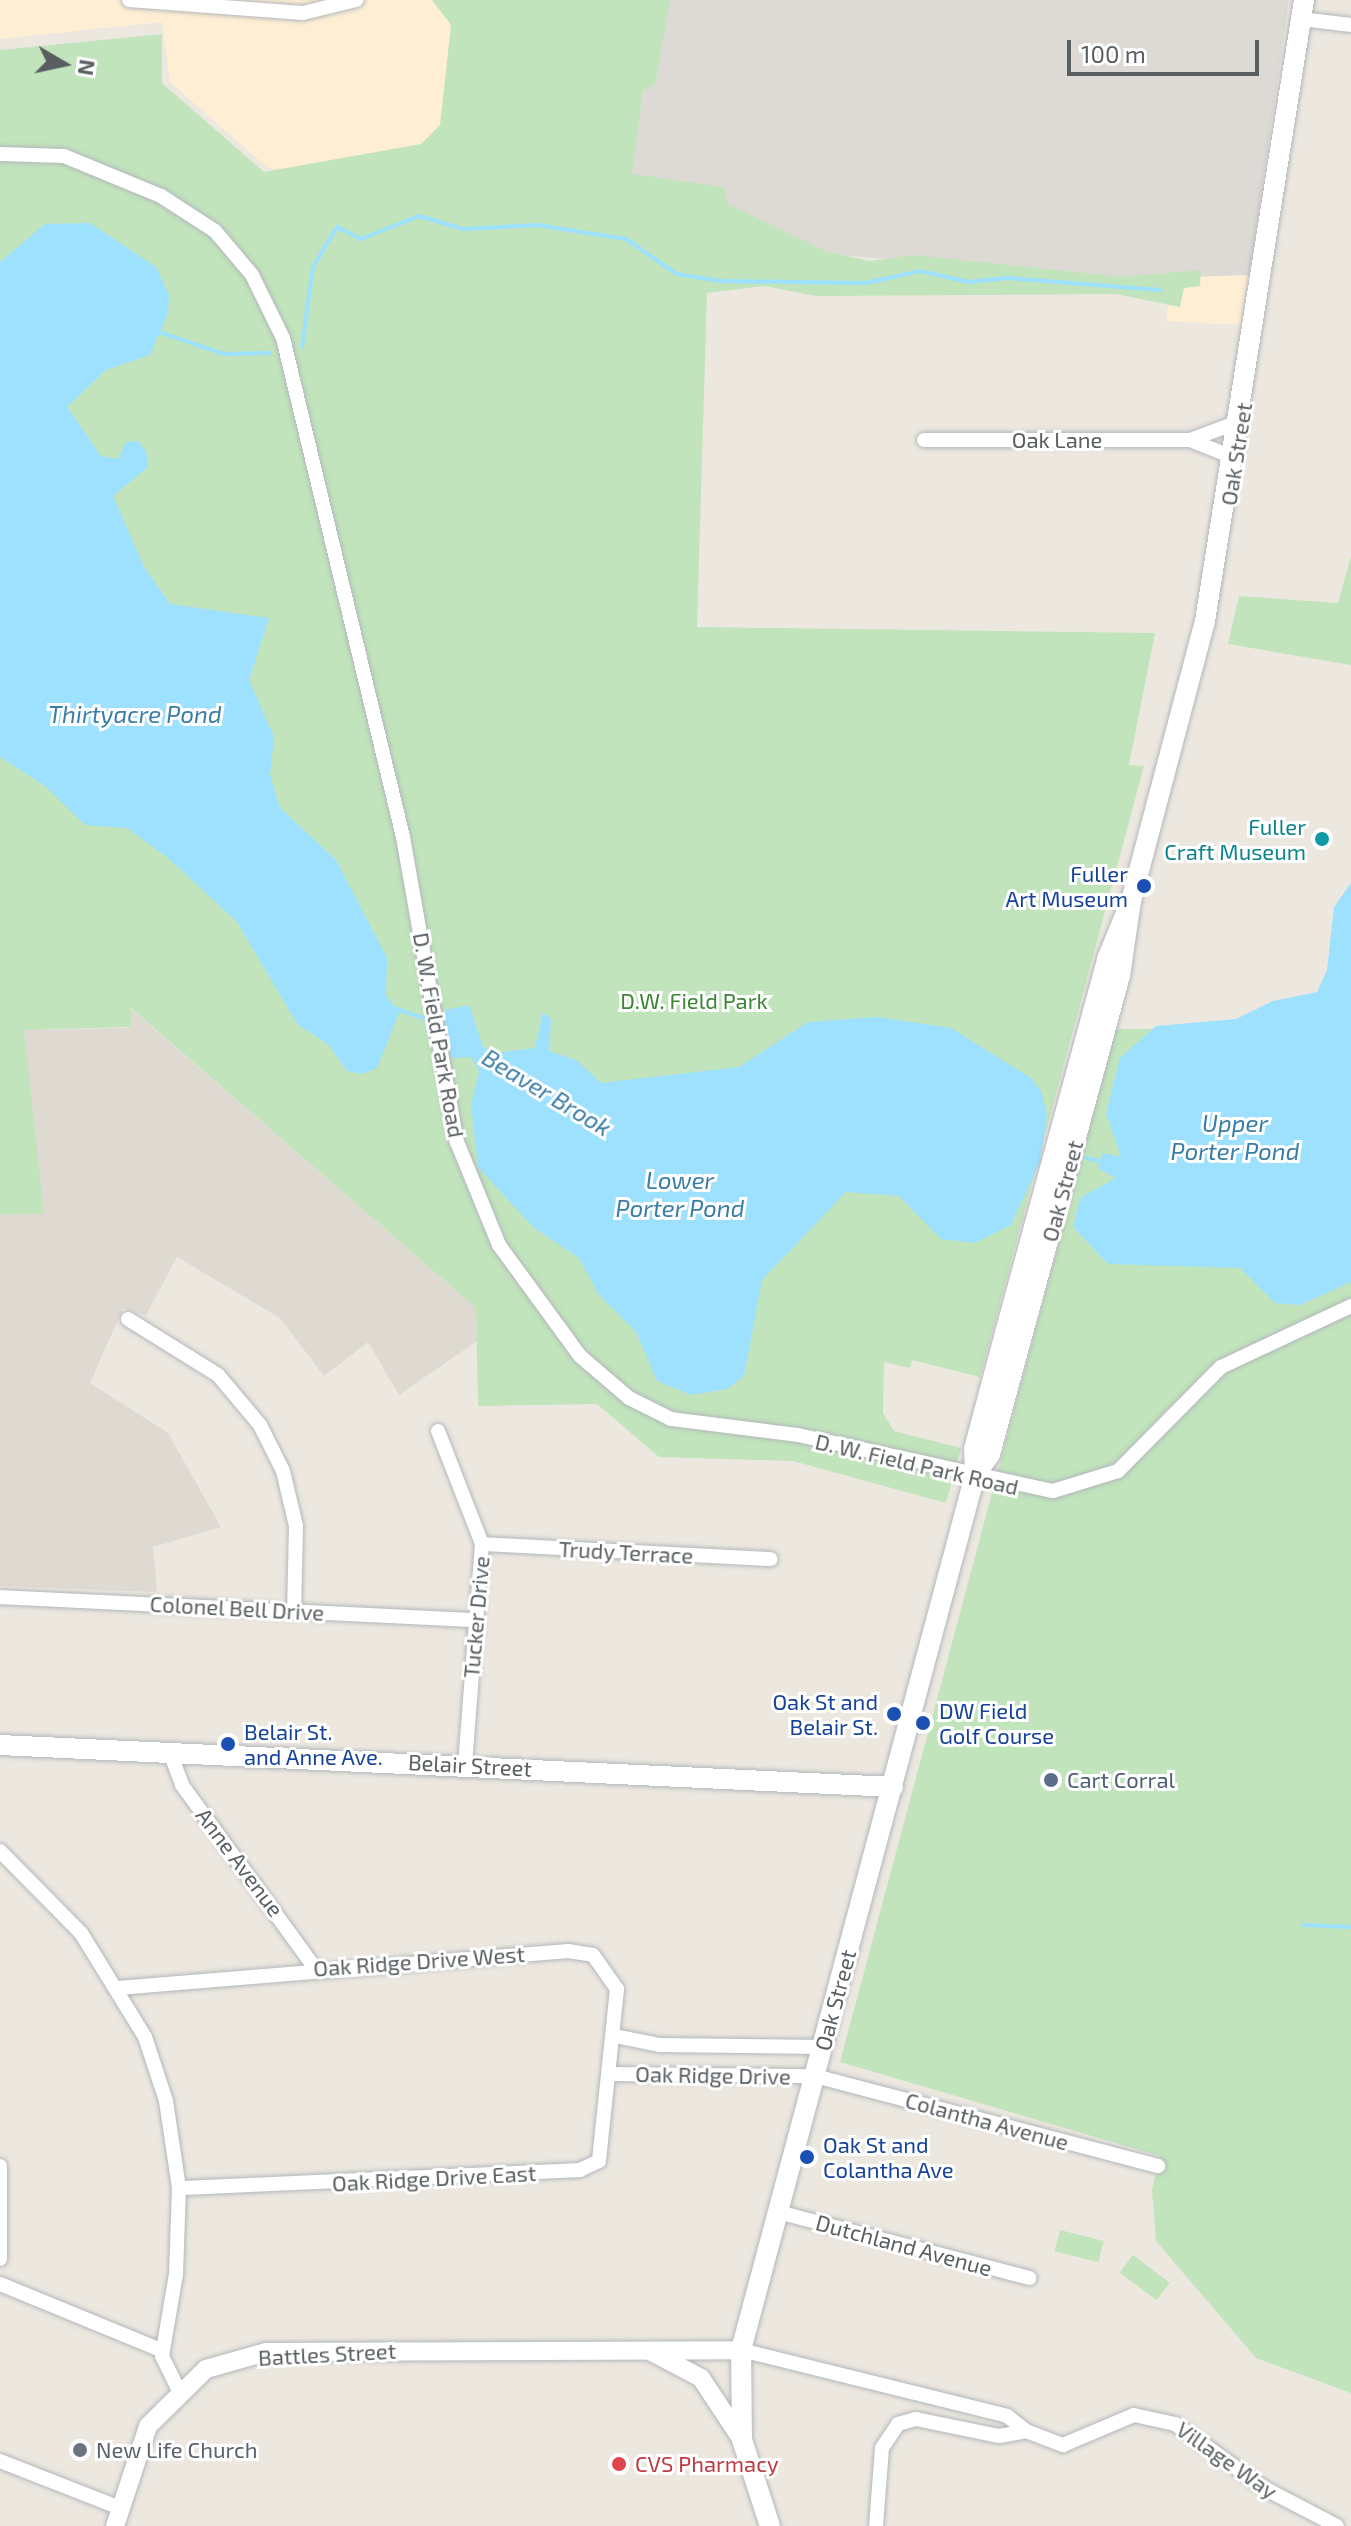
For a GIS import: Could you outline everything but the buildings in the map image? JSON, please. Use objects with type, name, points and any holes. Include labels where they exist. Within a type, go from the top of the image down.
[{"type":"main road","name":"Oak Street","points":[[770,2526],[742,2440],[741,2350],[975,1475],[974,1449],[1014,1335],[1205,621],[1241,421],[1302,10]]},
{"type":"main road","name":"Belair Street","points":[[0,1745],[465,1764],[893,1787]]},
{"type":"street","points":[[129,0],[303,13],[356,0]]},
{"type":"street","points":[[1302,10],[1351,25]]},
{"type":"street","name":"D. W. Field Park Road","points":[[0,154],[64,156],[161,196],[215,231],[252,275],[283,338],[403,837],[457,1142],[499,1245],[580,1356],[629,1398],[671,1419],[798,1435],[1053,1491],[1106,1479],[1221,1367],[1351,1306]]},
{"type":"street","name":"Oak Lane","points":[[924,440],[1190,440],[1241,421]]},
{"type":"street","name":"Oak Lane","points":[[1190,440],[1235,458]]},
{"type":"street","points":[[128,1319],[218,1375],[260,1425],[283,1471],[296,1526],[294,1612]]},
{"type":"street","name":"Tucker Drive","points":[[438,1431],[482,1544],[465,1764]]},
{"type":"street","name":"Trudy Terrace","points":[[482,1544],[771,1559]]},
{"type":"street","name":"Colonel Bell Drive","points":[[0,1597],[474,1620]]},
{"type":"street","name":"Anne Avenue","points":[[170,1753],[182,1785],[315,1968]]},
{"type":"street","points":[[0,1851],[47,1893],[118,1988],[166,2101],[179,2188],[176,2274],[163,2351],[178,2389]]},
{"type":"street","name":"Oak Ridge Drive West","points":[[118,1988],[315,1968],[593,1955],[617,1989],[612,2074]]},
{"type":"street","name":"Oak Ridge Drive","points":[[615,2036],[660,2045],[823,2047]]},
{"type":"street","name":"Oak Ridge Drive","points":[[612,2074],[815,2076]]},
{"type":"street","name":"Oak Ridge Drive East","points":[[179,2188],[580,2170],[599,2161],[612,2074]]},
{"type":"street","name":"Colantha Avenue","points":[[815,2076],[1158,2166]]},
{"type":"street","points":[[0,2166],[0,2259]]},
{"type":"street","name":"Dutchland Avenue","points":[[778,2212],[1029,2278]]},
{"type":"street","points":[[0,2284],[163,2351]]},
{"type":"street","name":"Battles Street","points":[[117,2517],[148,2426],[178,2389],[206,2369],[266,2352],[636,2347],[741,2350]]},
{"type":"street","name":"Battles Street","points":[[636,2347],[674,2359],[701,2378],[742,2440]]},
{"type":"street","points":[[741,2350],[1019,2421],[1026,2431]]},
{"type":"street","name":"Village Way","points":[[876,2526],[882,2448],[898,2424],[916,2419],[999,2436],[1026,2431],[1063,2445],[1112,2420],[1161,2418],[1264,2488],[1337,2526]]},
{"type":"street","points":[[0,2461],[117,2517]]},
{"type":"shaded area","points":[[0,0],[460,0],[439,182],[268,168],[170,82],[162,22],[0,39]]},
{"type":"shaded area","points":[[659,0],[1289,0],[1249,275],[1122,279],[814,253],[628,180]]},
{"type":"shaded area","points":[[1249,275],[1241,325],[1166,321],[1168,306],[1180,306],[1186,277]]},
{"type":"shaded area","points":[[130,1008],[476,1308],[477,1341],[399,1395],[368,1342],[324,1376],[280,1318],[177,1257],[146,1315],[123,1308],[90,1383],[168,1433],[221,1527],[153,1547],[157,1592],[0,1586],[0,1214],[43,1213],[23,1030],[129,1028]]},
{"type":"green space","name":"D.W. Field Park","points":[[432,0],[670,0],[655,85],[643,91],[632,174],[724,187],[728,204],[828,252],[870,261],[914,255],[1122,277],[1201,270],[1200,286],[1184,288],[1180,307],[1116,294],[816,296],[764,286],[707,293],[697,627],[1155,633],[1129,765],[1144,766],[980,1377],[912,1360],[910,1368],[884,1362],[883,1413],[894,1431],[961,1448],[946,1503],[793,1461],[659,1457],[597,1404],[478,1406],[476,1308],[131,1008],[131,1027],[24,1030],[44,1214],[0,1215],[0,50],[162,34],[162,83],[264,172],[421,144],[440,125],[451,25]]},
{"type":"green space","points":[[1351,556],[1351,665],[1228,644],[1239,596],[1338,603]]},
{"type":"green space","points":[[1116,1029],[1351,1029],[1351,2393],[1256,2358],[1156,2241],[1152,2189],[1160,2156],[840,2062]]},
{"type":"green space","points":[[1060,2230],[1104,2241],[1098,2262],[1055,2251]]},
{"type":"green space","points":[[1133,2255],[1170,2283],[1156,2300],[1120,2273]]},
{"type":"water","name":"Thirtyacre Pond","points":[[90,223],[156,267],[169,295],[168,313],[150,355],[106,370],[67,407],[101,456],[118,459],[126,442],[138,441],[146,451],[148,467],[113,496],[144,567],[170,604],[269,618],[249,680],[274,737],[270,775],[280,808],[336,860],[387,958],[386,995],[399,1013],[377,1068],[362,1074],[347,1071],[328,1044],[298,1025],[237,922],[168,858],[127,828],[85,825],[45,786],[0,757],[0,262],[45,224]]},
{"type":"water","name":"Upper Porter Pond","points":[[1351,883],[1351,1282],[1300,1305],[1275,1303],[1240,1268],[1108,1264],[1073,1227],[1080,1198],[1116,1178],[1098,1168],[1103,1153],[1121,1157],[1106,1113],[1120,1058],[1156,1026],[1236,1019],[1273,1001],[1317,992],[1327,970],[1334,907]]},
{"type":"water","name":"Lower Porter Pond","points":[[469,1005],[483,1047],[494,1053],[535,1048],[543,1012],[551,1019],[549,1051],[576,1060],[601,1083],[739,1067],[808,1022],[877,1017],[951,1028],[1031,1078],[1042,1093],[1047,1116],[1040,1162],[1011,1225],[975,1243],[941,1239],[899,1196],[846,1192],[762,1280],[744,1376],[727,1389],[691,1395],[657,1381],[636,1332],[599,1295],[579,1258],[533,1227],[478,1167],[471,1104],[479,1072],[472,1057],[451,1058],[446,1025],[446,1010]]},
{"type":"waterway","points":[[302,347],[313,267],[337,227],[361,239],[419,216],[463,229],[537,225],[626,239],[677,274],[719,281],[866,283],[920,271],[969,282],[1007,278],[1161,290]]},
{"type":"waterway","points":[[156,331],[224,354],[270,353]]},
{"type":"waterway","points":[[394,1008],[449,1027]]},
{"type":"waterway","name":"Beaver Brook","points":[[1086,1158],[1105,1162]]},
{"type":"waterway","points":[[1303,1925],[1351,1927]]},
{"type":"place","name":"Fuller Craft Museum","points":[[1322,839]]},
{"type":"place","name":"Fuller Art Museum","points":[[1144,886]]},
{"type":"place","name":"Oak St and Belair St.","points":[[894,1714]]},
{"type":"place","name":"DW Field Golf Course","points":[[923,1723]]},
{"type":"place","name":"Belair St. and Anne Ave.","points":[[228,1744]]},
{"type":"place","name":"Cart Corral","points":[[1051,1780]]},
{"type":"place","name":"Oak St and Colantha Ave","points":[[807,2157]]},
{"type":"place","name":"New Life Church","points":[[80,2450]]},
{"type":"place","name":"CVS Pharmacy","points":[[619,2464]]}]
